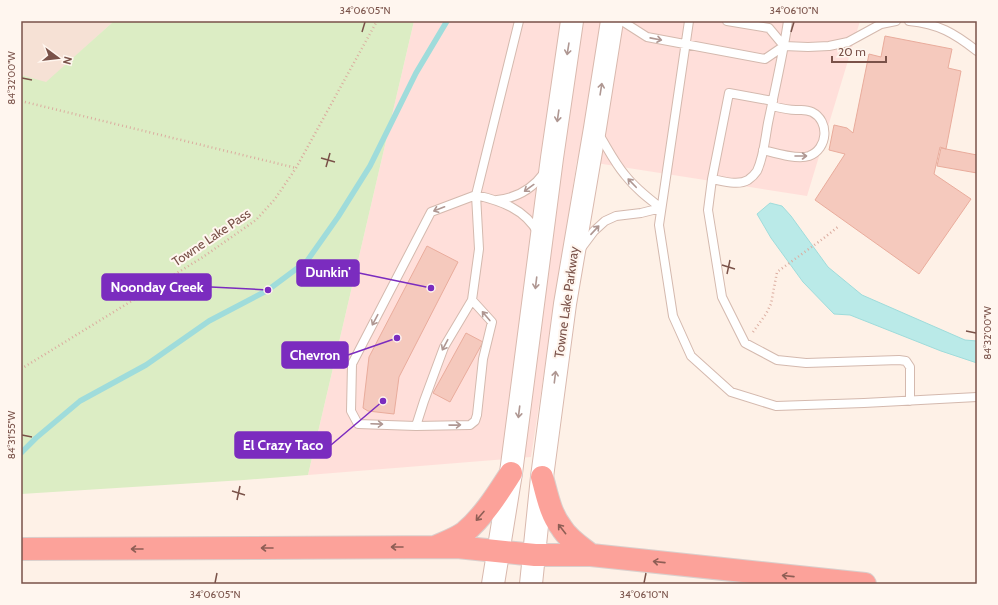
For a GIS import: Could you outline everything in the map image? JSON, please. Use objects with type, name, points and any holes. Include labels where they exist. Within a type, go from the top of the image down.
[{"type":"highway","points":[[436,547],[464,532],[479,518],[492,502],[511,473]]},
{"type":"highway","points":[[542,477],[550,505],[561,528],[570,538],[591,555]]},
{"type":"highway","points":[[21,549],[436,547],[534,555],[591,555],[865,584]]},
{"type":"main road","points":[[493,584],[511,473],[552,158],[572,21]]},
{"type":"main road","name":"Towne Lake Parkway","points":[[530,584],[542,477],[572,261],[612,21]]},
{"type":"lane","points":[[416,426],[444,347],[472,300],[479,249],[476,195],[518,21]]},
{"type":"lane","points":[[622,21],[647,37],[765,59],[784,46],[808,48],[848,42],[881,24],[896,21]]},
{"type":"lane","points":[[689,21],[659,225],[673,316],[691,356],[731,392],[776,406],[977,397]]},
{"type":"lane","points":[[727,21],[769,28],[784,46]]},
{"type":"lane","points":[[712,179],[735,183],[747,180],[756,173],[761,161],[788,21]]},
{"type":"lane","points":[[910,21],[928,23],[940,27],[952,33],[977,51]]},
{"type":"lane","points":[[763,150],[800,157],[808,156],[816,152],[821,146],[824,139],[825,130],[817,116],[811,112],[729,93],[712,179],[708,210],[722,297],[745,343],[777,360],[806,363],[899,360],[906,362],[910,367],[910,401]]},
{"type":"lane","points":[[595,128],[624,174],[643,194],[661,208]]},
{"type":"lane","points":[[495,200],[516,196],[528,190],[539,181],[552,158]]},
{"type":"lane","points":[[472,300],[492,322],[482,359],[478,415],[475,421],[470,425],[416,426],[358,424],[351,411],[352,364],[431,212],[476,195],[495,200],[516,210],[529,220],[538,233],[541,245]]},
{"type":"lane","points":[[572,261],[594,231],[605,221],[616,216],[641,214],[661,208]]},
{"type":"path","name":"Towne Lake Pass","points":[[21,369],[203,257],[256,220],[276,199],[296,168],[377,21]]},
{"type":"path","points":[[21,101],[296,168]]},
{"type":"path","points":[[745,343],[766,314],[771,304],[777,272],[839,226]]},
{"type":"shaded area","points":[[21,21],[114,21],[46,83],[21,75]]},
{"type":"shaded area","points":[[414,21],[860,21],[807,196],[577,160],[531,457],[308,475]]},
{"type":"green space","points":[[114,21],[414,21],[308,475],[21,494],[21,75],[46,82]]},
{"type":"water","points":[[770,203],[782,206],[828,267],[862,295],[965,340],[977,341],[977,363],[941,351],[850,315],[834,314],[803,282],[771,238],[757,214]]},
{"type":"building","points":[[885,36],[952,49],[948,68],[961,71],[946,149],[940,147],[934,174],[971,199],[919,274],[815,200],[845,154],[829,150],[834,125],[847,128],[853,133],[869,54],[881,57]]},
{"type":"building","points":[[941,148],[977,155],[977,173],[937,166]]},
{"type":"building","points":[[427,246],[458,262],[399,377],[394,414],[368,411],[363,408],[369,357]]},
{"type":"building","points":[[466,333],[483,342],[450,402],[433,393]]},
{"type":"waterway","points":[[21,453],[36,438],[80,401],[146,365],[209,321],[268,290],[307,261],[338,217],[370,166],[416,73],[447,21]]},
{"type":"place","name":"Dunkin'","points":[[431,288]]},
{"type":"place","name":"Noonday Creek","points":[[268,290]]},
{"type":"place","name":"Chevron","points":[[397,338]]},
{"type":"place","name":"El Crazy Taco","points":[[383,401]]}]
